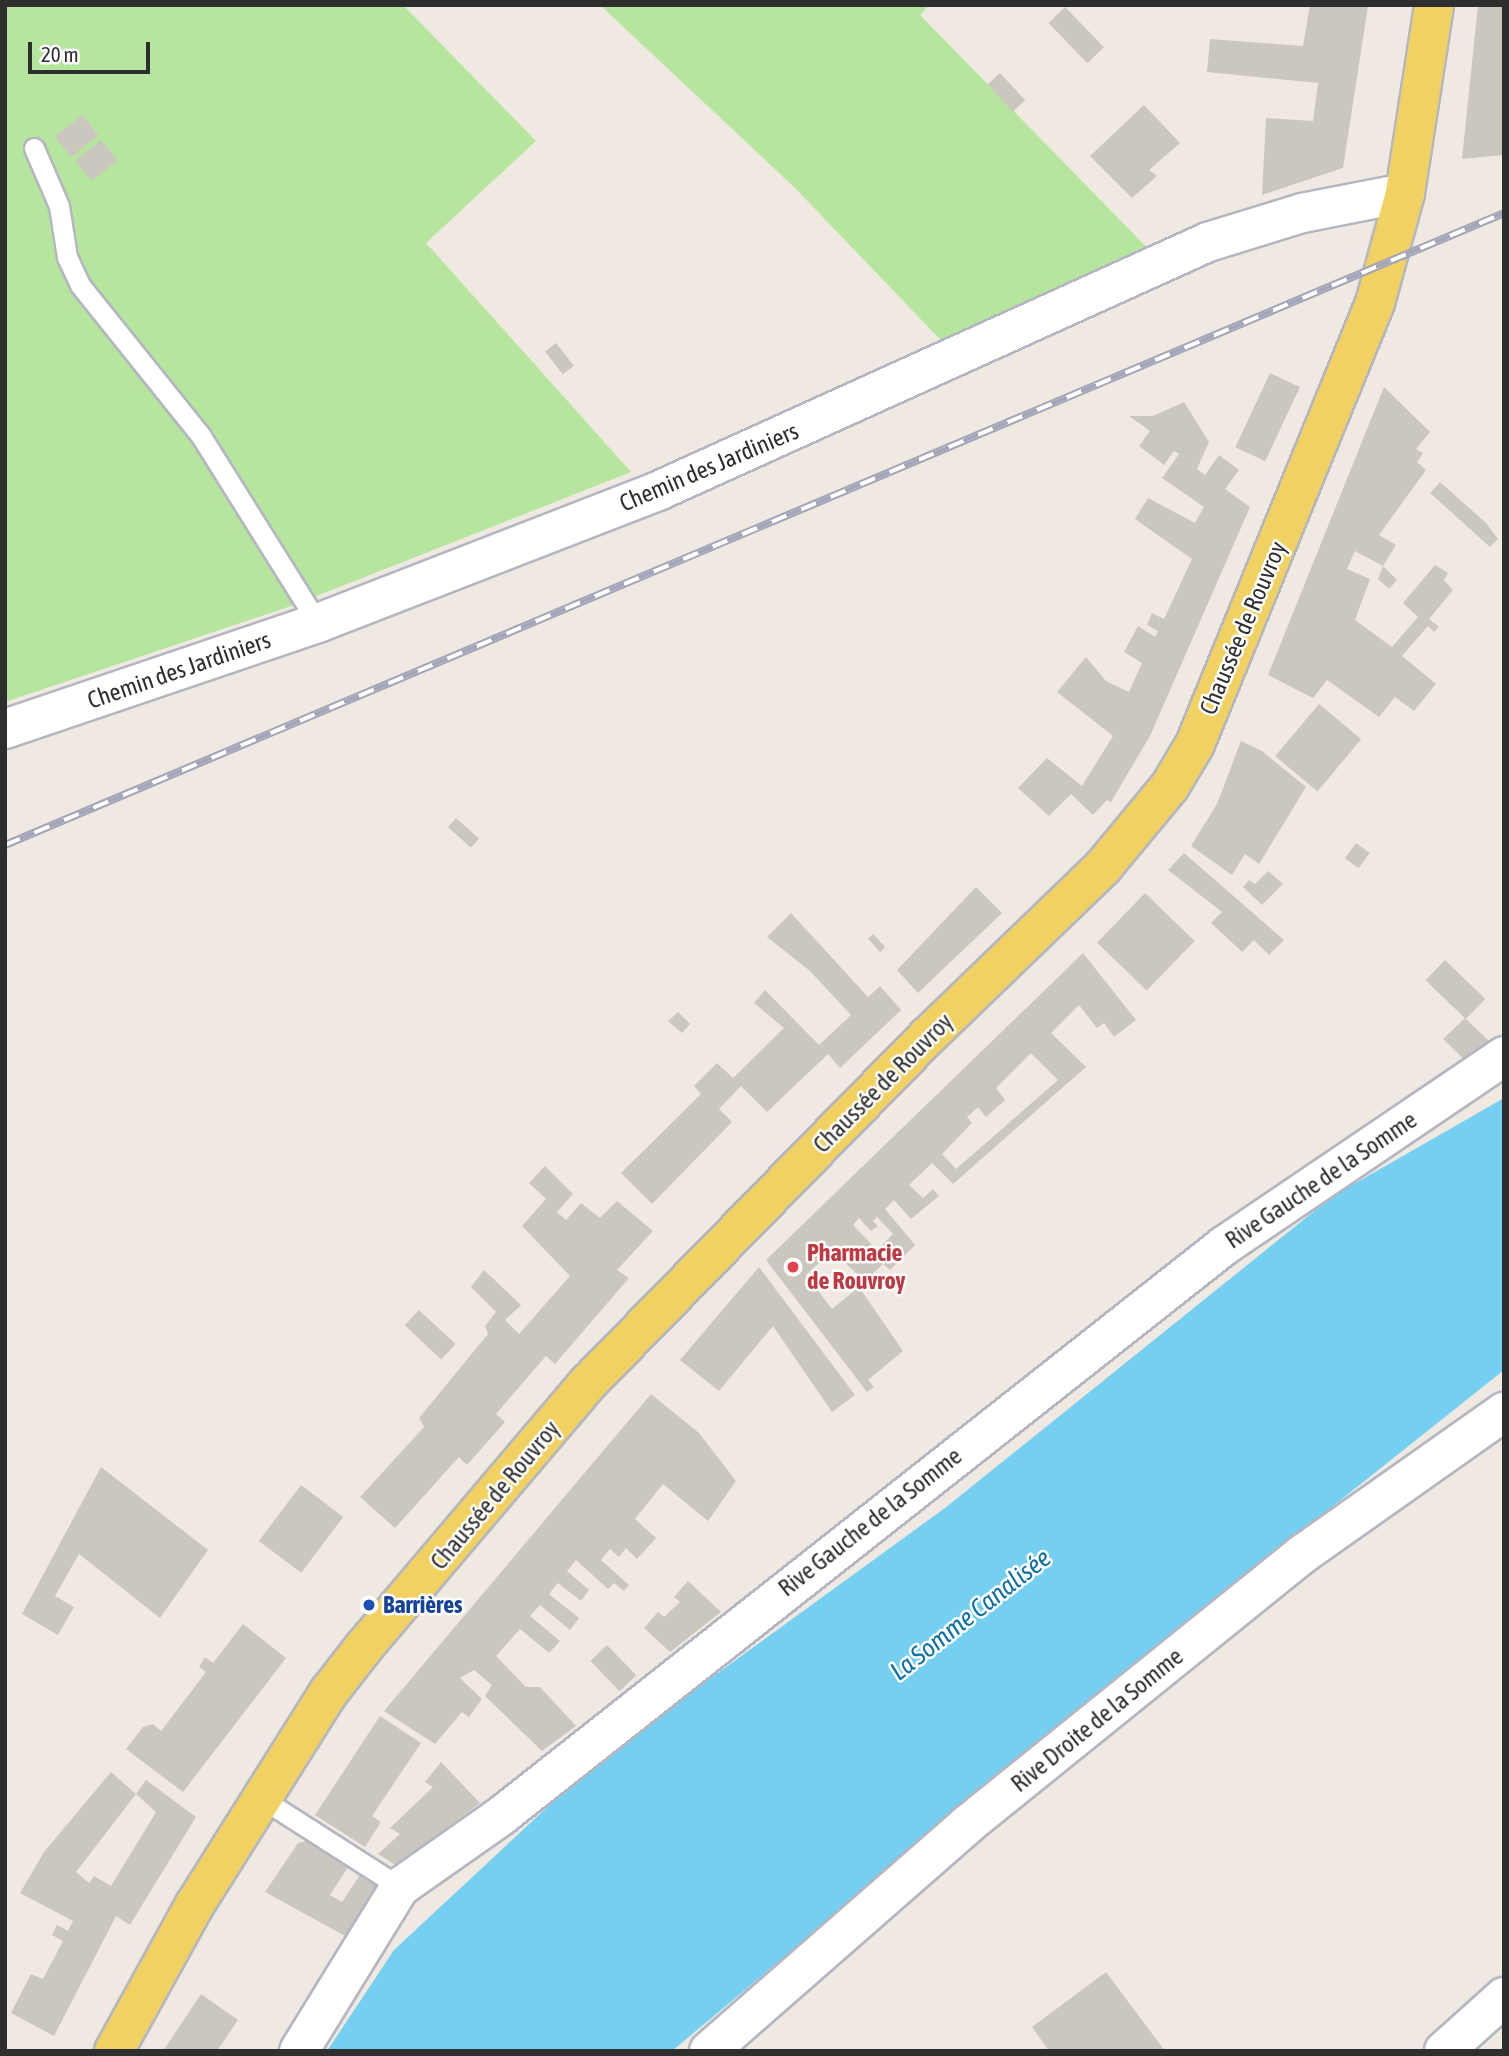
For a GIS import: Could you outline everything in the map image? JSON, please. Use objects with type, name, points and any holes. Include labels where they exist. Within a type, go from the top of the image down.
[{"type":"main road","name":"Chaussée de Rouvroy","points":[[114,2051],[194,1906],[264,1800],[301,1735],[364,1647],[589,1382],[891,1073],[1103,867],[1156,807],[1195,744],[1324,435],[1375,303],[1405,193],[1434,5]]},
{"type":"street","name":"Chemin des Jardiniers","points":[[5,729],[318,623],[658,491],[1208,242],[1302,213],[1405,193]]},
{"type":"street","name":"Rive Gauche de la Somme","points":[[299,2051],[400,1887],[501,1816],[1225,1245],[1504,1056]]},
{"type":"street","name":"Rive Droite de la Somme","points":[[709,2051],[968,1824],[1304,1553],[1504,1412]]},
{"type":"street","points":[[1444,2051],[1504,1997]]},
{"type":"lane","points":[[34,148],[59,206],[67,257],[80,285],[201,436],[318,623]]},
{"type":"lane","points":[[264,1800],[400,1887]]},
{"type":"green space","points":[[5,5],[403,5],[536,141],[426,243],[631,472],[291,606],[5,702]]},
{"type":"green space","points":[[600,5],[929,5],[920,15],[1161,262],[959,359],[794,187]]},
{"type":"water","name":"La Somme Canalisée","points":[[1504,1098],[1504,1370],[1122,1674],[672,2051],[327,2051],[394,1950],[598,1760],[945,1508],[1333,1196]]},
{"type":"building","points":[[1310,5],[1368,6],[1343,168],[1262,195],[1266,118],[1313,121],[1318,83],[1207,72],[1210,39],[1303,46]]},
{"type":"building","points":[[1478,5],[1504,5],[1504,155],[1462,159]]},
{"type":"building","points":[[1065,7],[1104,47],[1087,63],[1048,23]]},
{"type":"building","points":[[1000,73],[1025,100],[1013,112],[988,85]]},
{"type":"building","points":[[1144,105],[1180,143],[1149,170],[1157,176],[1132,198],[1090,156]]},
{"type":"building","points":[[82,115],[98,135],[71,157],[55,137]]},
{"type":"building","points":[[101,140],[117,160],[92,181],[75,161]]},
{"type":"building","points":[[556,343],[574,366],[563,374],[545,352]]},
{"type":"building","points":[[1270,373],[1300,387],[1265,461],[1235,447]]},
{"type":"building","points":[[1384,387],[1430,432],[1416,449],[1423,453],[1417,462],[1426,470],[1379,535],[1396,545],[1383,566],[1355,551],[1347,569],[1370,579],[1355,620],[1392,647],[1418,617],[1403,603],[1435,565],[1448,573],[1444,580],[1453,590],[1429,619],[1439,627],[1434,632],[1428,626],[1402,656],[1436,684],[1414,711],[1395,697],[1379,717],[1327,680],[1313,698],[1268,675]]},
{"type":"building","points":[[1184,402],[1209,442],[1197,469],[1205,475],[1219,455],[1239,470],[1225,489],[1250,507],[1150,736],[1111,802],[1107,800],[1093,815],[1071,794],[1049,816],[1018,788],[1047,758],[1082,786],[1113,736],[1057,692],[1086,657],[1106,681],[1129,692],[1142,663],[1124,652],[1138,626],[1155,637],[1158,631],[1147,625],[1152,613],[1164,619],[1192,559],[1135,519],[1148,498],[1195,523],[1204,507],[1162,478],[1179,454],[1174,451],[1164,465],[1139,446],[1150,431],[1129,416],[1153,416]]},
{"type":"building","points":[[1440,482],[1486,523],[1498,539],[1490,547],[1430,493]]},
{"type":"building","points":[[1383,566],[1397,580],[1389,589],[1378,579]]},
{"type":"building","points":[[1319,704],[1361,739],[1317,791],[1275,756]]},
{"type":"building","points":[[1241,741],[1262,751],[1306,787],[1259,864],[1245,854],[1232,875],[1191,846],[1217,804]]},
{"type":"building","points":[[456,818],[479,839],[471,848],[448,827]]},
{"type":"building","points":[[1356,843],[1370,853],[1359,868],[1345,858]]},
{"type":"building","points":[[1184,853],[1284,940],[1269,955],[1254,940],[1242,952],[1211,923],[1222,912],[1168,870]]},
{"type":"building","points":[[1268,871],[1283,884],[1262,905],[1243,887],[1249,880],[1255,884]]},
{"type":"building","points":[[976,887],[1002,913],[918,993],[897,970]]},
{"type":"building","points":[[1145,893],[1195,941],[1147,991],[1097,943]]},
{"type":"building","points":[[791,913],[868,997],[880,986],[901,1010],[840,1068],[828,1054],[767,1112],[741,1086],[719,1109],[732,1122],[652,1204],[621,1173],[701,1094],[694,1086],[717,1063],[733,1078],[784,1028],[754,1003],[765,990],[819,1045],[851,1015],[810,971],[767,937]]},
{"type":"building","points":[[873,934],[885,947],[880,952],[868,939]]},
{"type":"building","points":[[1083,953],[1136,1020],[1114,1037],[1104,1023],[1097,1028],[1079,1005],[1051,1033],[1086,1067],[953,1184],[932,1163],[909,1185],[923,1198],[933,1189],[939,1196],[911,1219],[894,1200],[885,1209],[915,1245],[890,1270],[883,1264],[865,1281],[832,1251],[806,1275],[832,1309],[859,1287],[903,1351],[868,1380],[874,1387],[867,1392],[766,1260]],"holes":[[[1031,1053],[1058,1080],[956,1169],[942,1154],[972,1123],[967,1117],[978,1107],[986,1117],[1005,1100],[996,1088]],[[877,1217],[893,1234],[877,1250],[853,1225],[859,1218],[871,1231],[878,1226],[873,1221]]]},
{"type":"building","points":[[1445,960],[1485,999],[1466,1019],[1426,980]]},
{"type":"building","points":[[678,1012],[690,1024],[682,1033],[668,1021]]},
{"type":"building","points":[[1465,1018],[1490,1042],[1465,1060],[1443,1039]]},
{"type":"building","points":[[545,1166],[573,1194],[557,1212],[566,1220],[581,1203],[600,1218],[617,1201],[653,1231],[617,1270],[629,1278],[555,1364],[546,1356],[496,1414],[505,1422],[467,1465],[459,1457],[395,1528],[360,1497],[424,1427],[419,1418],[488,1334],[485,1326],[496,1312],[471,1287],[484,1270],[521,1305],[505,1320],[519,1334],[570,1276],[522,1226],[546,1199],[529,1183]]},
{"type":"building","points":[[759,1267],[855,1395],[832,1412],[773,1326],[719,1391],[680,1360]]},
{"type":"building","points":[[419,1310],[456,1344],[441,1359],[405,1325]]},
{"type":"building","points":[[651,1394],[699,1433],[736,1481],[708,1521],[663,1484],[635,1519],[656,1538],[637,1559],[626,1548],[619,1557],[610,1549],[601,1560],[629,1585],[624,1591],[614,1583],[608,1589],[576,1560],[567,1571],[589,1590],[581,1601],[558,1583],[549,1594],[579,1618],[570,1630],[540,1605],[530,1616],[560,1641],[549,1653],[520,1629],[496,1656],[526,1687],[540,1687],[576,1726],[542,1751],[485,1696],[492,1685],[474,1670],[460,1678],[482,1699],[469,1717],[462,1712],[435,1744],[384,1711]]},
{"type":"building","points":[[101,1467],[208,1550],[160,1618],[79,1554],[55,1596],[74,1607],[58,1635],[22,1614]]},
{"type":"building","points":[[301,1485],[343,1517],[301,1573],[259,1541]]},
{"type":"building","points":[[688,1581],[721,1612],[670,1652],[644,1628],[658,1612],[664,1617],[680,1602],[674,1597]]},
{"type":"building","points":[[243,1624],[286,1658],[183,1792],[126,1749],[143,1727],[153,1724],[161,1731],[206,1672],[199,1667],[205,1657],[213,1663]]},
{"type":"building","points":[[607,1645],[636,1675],[620,1691],[590,1661]]},
{"type":"building","points":[[380,1716],[421,1743],[372,1816],[381,1822],[365,1847],[315,1815]]},
{"type":"building","points":[[441,1762],[480,1803],[397,1866],[378,1854],[400,1834],[390,1828],[433,1787],[425,1782]]},
{"type":"building","points":[[111,1772],[136,1794],[146,1780],[196,1817],[130,1925],[116,1916],[54,2036],[11,2013],[31,1974],[43,1979],[63,1941],[52,1935],[57,1925],[68,1931],[73,1921],[20,1893],[44,1852]],"holes":[[[136,1794],[156,1812],[111,1886],[94,1876],[89,1883],[76,1872]]]},
{"type":"building","points":[[307,1841],[348,1867],[330,1895],[342,1902],[360,1875],[380,1888],[347,1937],[265,1892],[298,1843]]},
{"type":"building","points":[[1106,1972],[1165,2051],[1049,2051],[1032,2027]]},
{"type":"building","points":[[201,1994],[238,2020],[217,2051],[163,2051]]},
{"type":"railway","points":[[5,845],[1504,213]]},
{"type":"place","name":"Pharmacie de Rouvroy","points":[[793,1267]]},
{"type":"place","name":"Barrières","points":[[369,1605]]}]
